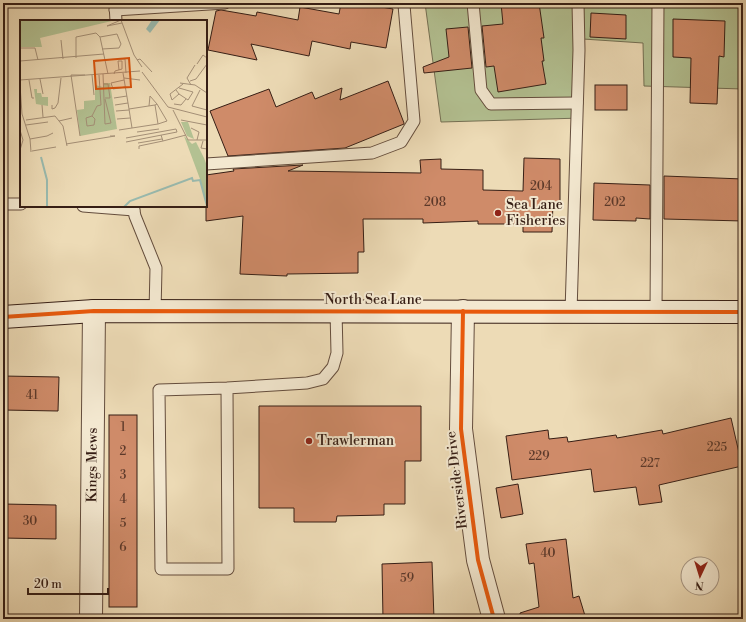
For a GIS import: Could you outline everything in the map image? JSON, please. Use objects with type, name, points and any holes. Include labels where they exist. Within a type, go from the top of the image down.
[{"type":"street","name":"North Sea Lane","points":[[3,317],[94,311],[743,312]]},
{"type":"street","name":"Kings Mews","points":[[91,619],[94,311]]},
{"type":"street","name":"Riverside Drive","points":[[463,311],[461,429],[478,560],[494,619]]},
{"type":"lane","points":[[116,11],[225,3]]},
{"type":"lane","points":[[207,164],[372,153],[401,142],[414,122],[404,5],[402,3]]},
{"type":"lane","points":[[473,3],[481,90],[491,104],[577,103]]},
{"type":"lane","points":[[571,312],[579,50],[578,3]]},
{"type":"lane","points":[[656,312],[658,3]]},
{"type":"lane","points":[[3,204],[20,204]]},
{"type":"lane","points":[[108,207],[133,208],[156,268],[155,312]]},
{"type":"lane","points":[[227,388],[228,569],[160,569],[159,390],[227,388],[307,383],[323,379],[333,367],[337,353],[336,311]]},
{"type":"green space","points":[[425,3],[743,3],[743,89],[644,86],[643,43],[583,39],[582,118],[441,122]]},
{"type":"building","points":[[341,3],[358,3],[393,9],[386,48],[351,42],[350,49],[312,41],[309,56],[251,44],[257,60],[208,50],[216,11],[221,10],[256,16],[257,12],[298,20],[300,7],[339,14]]},
{"type":"building","points":[[501,3],[539,3],[544,38],[541,38],[544,61],[542,61],[546,84],[498,92],[494,66],[486,67],[482,26],[503,24]]},
{"type":"building","points":[[591,13],[626,15],[626,39],[590,37]]},
{"type":"building","points":[[673,19],[725,21],[724,57],[719,56],[717,104],[690,103],[691,58],[673,57]]},
{"type":"building","points":[[468,27],[472,68],[424,73],[423,67],[449,57],[446,29]]},
{"type":"building","points":[[388,81],[404,124],[345,148],[228,156],[210,111],[269,89],[276,107],[312,92],[315,99],[342,88],[340,100]]},
{"type":"building","points":[[595,85],[627,85],[627,110],[595,110]]},
{"type":"building","points":[[524,158],[560,159],[560,202],[553,202],[552,232],[523,232],[523,224],[478,224],[478,221],[423,223],[423,219],[363,219],[364,252],[358,252],[358,273],[287,274],[287,276],[240,274],[243,216],[206,221],[207,175],[234,171],[233,169],[303,165],[288,171],[421,173],[420,160],[441,159],[441,169],[483,170],[483,190],[523,191]]},
{"type":"building","points":[[664,176],[743,179],[743,221],[664,219]]},
{"type":"building","points":[[594,183],[650,185],[650,219],[636,218],[636,221],[593,220]]},
{"type":"building","points":[[3,376],[59,377],[58,411],[3,410]]},
{"type":"building","points":[[259,406],[421,406],[421,461],[405,461],[405,504],[384,504],[384,515],[337,516],[336,522],[294,522],[294,508],[259,508]]},
{"type":"building","points":[[109,415],[137,415],[137,607],[109,607]]},
{"type":"building","points":[[731,418],[742,466],[659,485],[662,502],[639,505],[636,487],[594,492],[591,469],[512,480],[506,436],[548,430],[549,439],[567,437],[568,442],[616,435],[617,438],[662,430],[663,434]]},
{"type":"building","points":[[518,484],[523,514],[501,518],[496,488]]},
{"type":"building","points":[[3,504],[56,505],[56,539],[3,538]]},
{"type":"building","points":[[566,539],[573,598],[579,596],[586,619],[521,619],[520,613],[539,607],[534,563],[529,564],[526,544]]},
{"type":"building","points":[[432,562],[434,619],[383,619],[382,564]]},
{"type":"cycle path","points":[[3,317],[94,311],[743,312]]},
{"type":"cycle path","points":[[463,311],[461,429],[478,560],[494,619]]},
{"type":"place","name":"Sea Lane Fisheries","points":[[498,213]]},
{"type":"place","name":"Trawlerman","points":[[309,441]]}]
